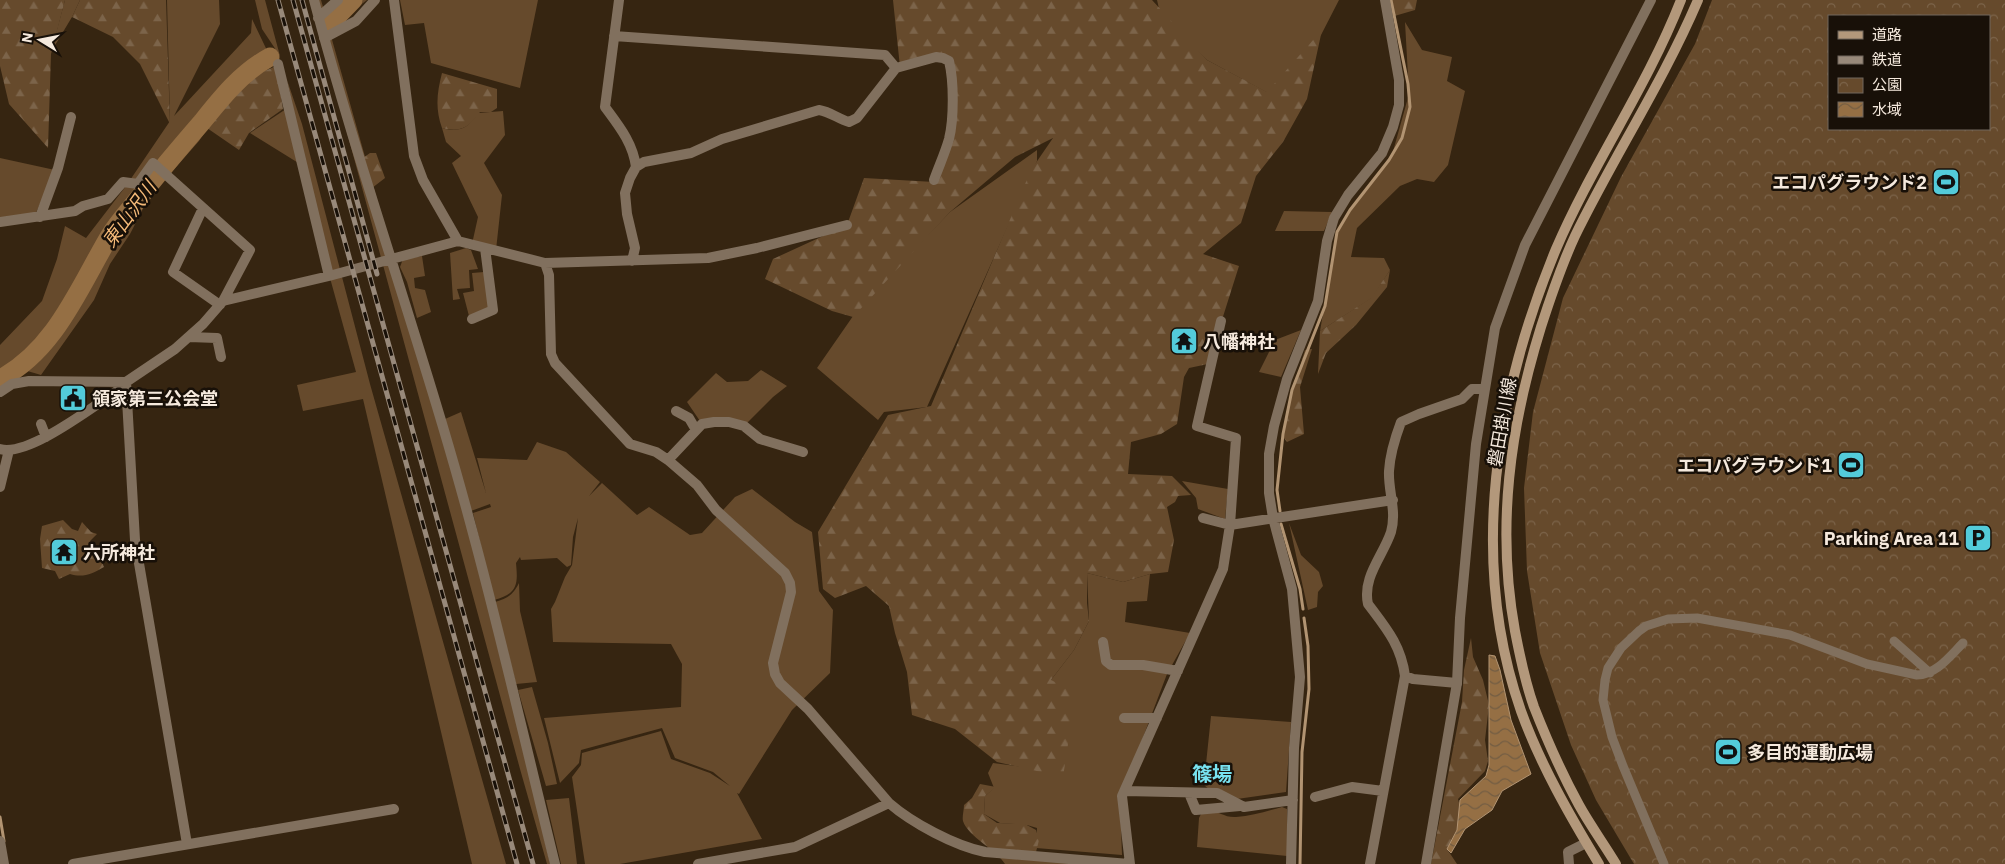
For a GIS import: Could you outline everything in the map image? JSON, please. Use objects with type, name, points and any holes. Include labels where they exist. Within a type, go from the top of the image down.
[{"type":"main road","name":"磐田掛川線","points":[[1599,864],[1553,782],[1522,712],[1507,656],[1496,594],[1494,555],[1494,516],[1499,446],[1516,367],[1531,318],[1557,248],[1597,166],[1660,49],[1681,0]]},
{"type":"main road","name":"磐田掛川線","points":[[1616,864],[1579,805],[1552,750],[1534,706],[1522,668],[1508,590],[1506,516],[1508,482],[1525,380],[1559,271],[1606,176],[1675,50],[1698,0]]},
{"type":"street","points":[[314,0],[390,258],[443,427],[477,548],[555,864]]},
{"type":"street","points":[[318,18],[338,0]]},
{"type":"street","points":[[324,38],[356,21],[375,0]]},
{"type":"street","points":[[394,0],[414,156],[423,180],[458,241]]},
{"type":"street","points":[[619,0],[605,107],[628,139],[635,154],[636,167]]},
{"type":"street","points":[[1291,864],[1294,748],[1300,677],[1298,635],[1292,589],[1273,518],[1269,454],[1274,426],[1287,379],[1318,301],[1327,241],[1334,218],[1348,195],[1382,153],[1393,127],[1398,105],[1399,80],[1385,0]]},
{"type":"street","points":[[1426,864],[1457,683],[1468,524],[1484,389],[1495,328],[1525,245],[1651,0]]},
{"type":"street","points":[[614,36],[885,55],[896,68]]},
{"type":"street","points":[[632,262],[635,248],[626,214],[625,194],[636,167],[644,162],[691,153],[722,139],[819,110],[828,111],[849,122],[857,118],[896,68],[936,57],[949,61],[952,71],[949,138],[934,180]]},
{"type":"street","points":[[278,64],[329,276]]},
{"type":"street","points":[[40,217],[58,168],[71,117]]},
{"type":"street","points":[[0,222],[75,211],[83,206],[108,199],[124,182],[138,184],[153,163],[250,250],[222,303],[203,324],[175,349],[126,382],[117,391],[46,437],[19,449],[5,449],[0,487]]},
{"type":"street","points":[[203,208],[173,272],[222,303],[458,241],[545,263],[632,262],[708,258],[757,248],[847,225]]},
{"type":"street","points":[[472,320],[493,310],[485,248]]},
{"type":"street","points":[[545,263],[548,274],[551,354],[555,364],[630,444],[656,452],[668,460],[697,486],[716,510],[786,572],[791,592],[774,663],[775,674],[780,683],[808,709],[889,803],[904,816],[968,848],[985,852],[1129,864],[1122,796],[1223,569],[1230,525],[1236,438],[1196,426],[1221,322]]},
{"type":"street","points":[[189,337],[217,338],[221,357]]},
{"type":"street","points":[[0,392],[12,384],[29,381],[126,382]]},
{"type":"street","points":[[126,382],[136,540],[187,844]]},
{"type":"street","points":[[1370,864],[1405,676],[1403,660],[1394,638],[1368,604],[1366,597],[1372,568],[1391,532],[1393,500],[1389,472],[1393,443],[1401,422],[1462,399],[1472,389],[1484,389]]},
{"type":"street","points":[[676,411],[689,418],[696,430]]},
{"type":"street","points":[[668,460],[702,424],[729,422],[744,426],[760,439],[804,452]]},
{"type":"street","points":[[41,424],[46,437]]},
{"type":"street","points":[[1203,518],[1230,525],[1393,500]]},
{"type":"street","points":[[1664,864],[1623,766],[1612,736],[1603,700],[1608,668],[1621,648],[1638,631],[1646,626],[1668,619],[1697,618],[1790,635],[1867,664],[1925,675],[1930,673],[1963,643]]},
{"type":"street","points":[[1894,641],[1930,673]]},
{"type":"street","points":[[1103,642],[1106,661],[1111,665],[1143,666],[1178,671]]},
{"type":"street","points":[[1405,676],[1413,679],[1457,683]]},
{"type":"street","points":[[1124,718],[1157,718]]},
{"type":"street","points":[[1315,798],[1352,787],[1383,791]]},
{"type":"street","points":[[1125,791],[1217,793],[1241,806]]},
{"type":"street","points":[[1189,793],[1196,810],[1244,807],[1293,800]]},
{"type":"street","points":[[698,864],[795,847],[889,803]]},
{"type":"street","points":[[74,864],[394,809]]},
{"type":"street","points":[[0,841],[4,864]]},
{"type":"street","points":[[1569,864],[1568,852],[1586,843]]},
{"type":"green space","points":[[0,0],[65,0],[51,54],[48,148],[9,104],[0,66]]},
{"type":"green space","points":[[65,0],[80,0],[51,52]]},
{"type":"green space","points":[[80,0],[166,0],[170,124],[140,64],[113,37],[72,17]]},
{"type":"green space","points":[[167,0],[219,0],[220,24],[174,116],[251,33],[252,19],[274,65],[233,89],[199,141],[148,199],[130,234],[110,264],[94,300],[41,375],[24,370],[0,385],[0,345],[42,301],[57,259],[65,226],[86,238],[126,186],[170,121]]},
{"type":"green space","points":[[255,0],[265,0],[280,56],[262,29]]},
{"type":"green space","points":[[311,0],[321,0],[325,14],[338,0],[367,0],[329,29],[417,341],[473,549],[526,759],[550,864],[547,864],[520,769]]},
{"type":"green space","points":[[400,0],[538,0],[520,88],[431,63],[424,23],[405,25]]},
{"type":"green space","points":[[893,0],[1152,0],[1207,60],[1267,92],[1322,30],[1307,99],[1283,142],[1256,176],[1241,223],[1203,254],[1239,266],[1208,364],[1189,368],[1184,377],[1177,424],[1161,434],[1131,442],[1128,474],[1172,476],[1191,495],[1178,496],[1175,502],[1167,507],[1174,540],[1168,572],[1150,574],[1123,582],[1087,573],[1089,621],[1074,650],[1051,680],[1076,692],[1063,777],[997,762],[955,729],[912,715],[907,672],[889,606],[866,586],[835,598],[823,589],[818,532],[888,415],[931,406],[1031,170],[1053,138],[1015,157],[950,212],[853,317],[832,311],[765,279],[773,259],[847,225],[864,178],[934,182],[949,136],[949,61],[933,55],[900,67]]},
{"type":"green space","points":[[1157,0],[1339,0],[1321,35],[1268,93],[1207,60],[1160,13]]},
{"type":"green space","points":[[1386,0],[1417,0],[1415,10],[1391,17]]},
{"type":"green space","points":[[1712,0],[2005,0],[2005,864],[1634,864],[1596,800],[1571,745],[1540,653],[1527,571],[1524,488],[1533,412],[1563,298],[1621,177],[1695,44]]},
{"type":"green space","points":[[1405,22],[1422,50],[1452,57],[1447,81],[1465,91],[1448,165],[1434,182],[1417,179],[1400,186],[1357,228],[1351,257],[1384,258],[1390,270],[1372,298],[1320,331],[1337,232],[1350,210],[1392,155],[1409,94]]},
{"type":"green space","points":[[276,66],[283,109],[249,133],[239,150],[207,128],[236,91],[253,78]]},
{"type":"green space","points":[[442,73],[497,89],[497,108],[491,112],[480,112],[464,128],[454,130],[442,128],[438,114],[438,100]]},
{"type":"green space","points":[[287,80],[302,124],[370,384],[506,864],[472,864],[363,399],[303,411],[297,385],[356,372],[330,278]]},
{"type":"green space","points":[[286,109],[300,164],[250,133]]},
{"type":"green space","points":[[503,111],[505,135],[484,163],[502,195],[496,250],[472,244],[478,217],[452,163],[461,156],[446,142],[442,128],[454,130],[463,128],[478,113]]},
{"type":"green space","points":[[1037,150],[1037,161],[927,407],[884,412],[878,420],[817,368],[860,306],[950,212]]},
{"type":"green space","points":[[370,153],[376,153],[385,178],[372,188],[363,158]]},
{"type":"green space","points":[[0,158],[55,170],[35,215],[0,218]]},
{"type":"green space","points":[[1284,211],[1332,212],[1324,231],[1275,231]]},
{"type":"green space","points":[[466,248],[471,250],[478,269],[469,270],[470,288],[457,289],[460,299],[453,300],[450,253]]},
{"type":"green space","points":[[422,256],[425,276],[414,278],[415,288],[425,290],[431,312],[417,318],[407,282],[400,267],[403,259]]},
{"type":"green space","points":[[1390,270],[1387,287],[1356,325],[1326,353],[1318,374],[1320,331],[1371,298]]},
{"type":"green space","points":[[484,272],[490,309],[469,316],[463,293],[474,291],[472,273]]},
{"type":"green space","points":[[1301,330],[1281,377],[1259,372],[1275,340]]},
{"type":"green space","points":[[1312,349],[1300,387],[1304,434],[1287,442],[1283,437],[1290,400],[1305,350]]},
{"type":"green space","points":[[761,370],[787,386],[744,426],[702,424],[687,402],[716,373],[727,382],[748,381]]},
{"type":"green space","points":[[461,412],[486,493],[477,458],[527,460],[537,442],[566,452],[600,482],[589,496],[602,483],[637,515],[649,507],[690,535],[702,533],[735,497],[752,489],[795,522],[812,532],[819,591],[833,610],[830,673],[792,710],[739,794],[737,793],[762,839],[620,864],[585,864],[572,777],[581,765],[582,753],[661,731],[671,759],[710,773],[730,786],[713,772],[675,758],[662,728],[581,750],[579,763],[560,783],[544,718],[681,707],[682,664],[671,644],[553,642],[551,609],[572,565],[578,518],[573,537],[571,565],[567,567],[557,558],[521,560],[520,557],[516,563],[517,577],[515,587],[508,595],[494,600],[473,513],[491,507],[490,504],[471,511],[445,419]]},
{"type":"green space","points":[[1182,481],[1228,489],[1225,519],[1198,509],[1196,498]]},
{"type":"green space","points":[[63,520],[72,529],[78,531],[82,522],[91,532],[97,534],[90,541],[99,554],[104,567],[87,575],[70,574],[59,579],[55,571],[42,568],[40,539],[42,526]]},
{"type":"green space","points":[[1289,523],[1301,555],[1319,572],[1323,586],[1318,592],[1317,607],[1308,610]]},
{"type":"green space","points":[[1087,573],[1123,582],[1150,574],[1147,601],[1127,602],[1125,622],[1190,633],[1167,674],[1120,798],[1122,855],[1036,848],[1037,828],[1027,825],[1000,823],[984,814],[985,796],[994,788],[988,773],[993,763],[1061,772],[1051,680],[1074,650],[1089,621]]},
{"type":"green space","points":[[519,583],[520,611],[537,682],[516,684],[495,602],[510,596]]},
{"type":"green space","points":[[1471,638],[1473,657],[1483,680],[1489,705],[1485,740],[1488,761],[1485,771],[1458,799],[1463,818],[1447,849],[1457,864],[1431,864],[1462,702],[1464,670]]},
{"type":"green space","points":[[532,687],[548,743],[557,784],[546,786],[518,690]]},
{"type":"green space","points":[[1211,716],[1291,722],[1286,792],[1223,801],[1198,780],[1196,772],[1206,764]]},
{"type":"green space","points":[[980,784],[996,787],[985,796],[984,814],[997,823],[1025,824],[1036,830],[1039,840],[1035,856],[1074,864],[1005,864],[970,832],[963,821],[964,805],[972,798]]},
{"type":"green space","points":[[569,798],[577,864],[561,864],[546,800]]},
{"type":"green space","points":[[1282,807],[1287,809],[1287,856],[1197,847],[1199,818],[1202,812],[1211,811],[1236,817]]},
{"type":"water","points":[[1489,655],[1495,656],[1500,670],[1511,720],[1531,774],[1502,791],[1492,810],[1465,829],[1451,853],[1447,849],[1457,830],[1460,800],[1486,776],[1489,765]]},
{"type":"waterway","name":"東山沢川","points":[[327,27],[353,0]]},
{"type":"waterway","points":[[1280,511],[1277,490],[1283,434],[1292,390],[1325,306],[1337,232],[1350,210],[1389,160],[1402,138],[1410,107],[1408,84],[1391,0]]},
{"type":"waterway","name":"東山沢川","points":[[0,379],[19,367],[51,335],[122,219],[233,86],[250,70],[270,57]]},
{"type":"waterway","points":[[1281,524],[1300,589],[1303,609]]},
{"type":"waterway","points":[[1300,864],[1302,752],[1309,689],[1308,646],[1304,618]]},
{"type":"waterway","points":[[0,817],[4,841]]},
{"type":"railway","points":[[278,0],[517,864]]},
{"type":"railway","points":[[293,0],[533,864]]},
{"type":"railway","points":[[302,0],[377,274]]},
{"type":"place","name":"エコパグラウンド2","points":[[1946,182]]},
{"type":"place","name":"八幡神社","points":[[1184,341]]},
{"type":"place","name":"領家第三公会堂","points":[[73,398]]},
{"type":"place","name":"エコパグラウンド1","points":[[1851,465]]},
{"type":"place","name":"Parking Area 11","points":[[1978,538]]},
{"type":"place","name":"六所神社","points":[[64,552]]},
{"type":"place","name":"多目的運動広場","points":[[1728,752]]},
{"type":"district","name":"篠場","points":[[1212,773]]}]
